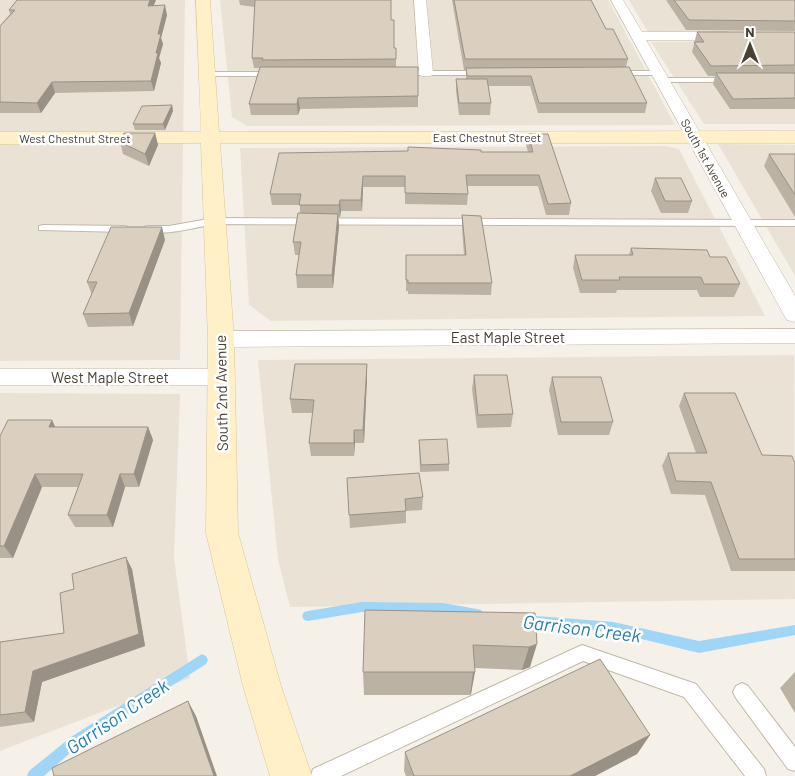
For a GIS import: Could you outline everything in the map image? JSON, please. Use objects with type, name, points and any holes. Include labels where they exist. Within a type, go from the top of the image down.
[{"type":"main road","name":"South 2nd Avenue","points":[[203,0],[221,338],[222,533],[262,686],[291,776]]},
{"type":"main road","name":"East Chestnut Street","points":[[210,137],[795,136]]},
{"type":"main road","name":"West Chestnut Street","points":[[0,138],[210,137]]},
{"type":"street","points":[[420,0],[426,73]]},
{"type":"street","name":"South 1st Avenue","points":[[617,0],[795,315]]},
{"type":"street","points":[[638,36],[746,36]]},
{"type":"street","name":"East Maple Street","points":[[221,338],[795,336]]},
{"type":"street","name":"West Maple Street","points":[[0,377],[221,376]]},
{"type":"lane","points":[[389,73],[493,73]]},
{"type":"lane","points":[[610,73],[738,80]]},
{"type":"lane","points":[[206,74],[285,74]]},
{"type":"lane","points":[[43,228],[169,230],[214,221],[795,223]]},
{"type":"lane","points":[[320,776],[582,653],[690,690],[757,776]]},
{"type":"lane","points":[[742,692],[795,762]]},
{"type":"shaded area","points":[[0,0],[185,0],[180,360],[0,361]]},
{"type":"shaded area","points":[[220,0],[608,0],[675,125],[248,126],[232,117]]},
{"type":"shaded area","points":[[629,0],[795,0],[795,31],[648,32]]},
{"type":"shaded area","points":[[795,41],[795,124],[704,124],[651,42]]},
{"type":"shaded area","points":[[718,144],[795,145],[795,276]]},
{"type":"shaded area","points":[[665,146],[679,149],[765,316],[271,321],[249,305],[240,148]]},
{"type":"shaded area","points":[[794,355],[795,599],[290,607],[278,559],[258,360]]},
{"type":"shaded area","points":[[0,393],[180,394],[174,557],[190,678],[0,751]]},
{"type":"building","points":[[17,0],[150,0],[148,6],[165,5],[158,34],[161,34],[156,53],[158,53],[151,81],[52,82],[37,103],[0,102],[0,26],[15,10],[9,10]]},
{"type":"building","points":[[255,0],[391,0],[391,20],[394,20],[396,59],[262,60],[263,58],[252,58]]},
{"type":"building","points":[[454,0],[591,0],[606,29],[613,29],[628,59],[465,59]]},
{"type":"building","points":[[674,0],[795,0],[795,21],[689,20]]},
{"type":"building","points":[[697,32],[795,32],[795,65],[711,66],[694,42],[704,42]]},
{"type":"building","points":[[260,67],[418,67],[418,96],[298,98],[297,104],[249,104]]},
{"type":"building","points":[[629,67],[647,103],[539,103],[531,76],[467,76],[466,68]]},
{"type":"building","points":[[716,73],[795,73],[795,98],[733,99]]},
{"type":"building","points":[[456,79],[487,79],[491,103],[459,103]]},
{"type":"building","points":[[172,105],[163,124],[133,124],[142,106]]},
{"type":"building","points":[[124,133],[155,133],[145,154],[120,142]]},
{"type":"building","points":[[528,134],[548,134],[571,203],[548,204],[539,175],[466,175],[468,194],[405,193],[405,176],[363,176],[361,200],[340,200],[339,205],[299,205],[301,194],[270,194],[279,153],[408,151],[408,147],[481,150],[481,152],[533,152]]},
{"type":"building","points":[[769,154],[795,154],[795,195]]},
{"type":"building","points":[[655,178],[681,178],[692,201],[665,201]]},
{"type":"building","points":[[298,213],[338,214],[332,275],[296,275],[301,242],[293,242]]},
{"type":"building","points":[[462,215],[481,216],[492,283],[408,283],[408,280],[406,280],[406,255],[466,255]]},
{"type":"building","points":[[111,227],[162,227],[129,313],[83,314],[97,282],[87,282]]},
{"type":"building","points":[[631,248],[707,250],[710,257],[726,257],[740,284],[704,284],[701,277],[619,277],[620,280],[582,280],[575,255],[633,255]]},
{"type":"building","points":[[295,364],[367,364],[363,430],[354,430],[354,443],[309,443],[314,400],[290,399]]},
{"type":"building","points":[[474,375],[507,375],[513,414],[478,415]]},
{"type":"building","points":[[552,377],[601,377],[613,422],[561,422]]},
{"type":"building","points":[[684,393],[735,393],[762,455],[792,456],[795,463],[795,559],[739,559],[711,482],[676,481],[668,453],[707,453]]},
{"type":"building","points":[[8,420],[52,420],[49,427],[148,427],[134,474],[120,474],[107,515],[68,515],[83,474],[35,474],[4,546],[0,546],[0,436]]},
{"type":"building","points":[[447,439],[449,464],[421,465],[419,440]]},
{"type":"building","points":[[419,473],[423,497],[405,499],[406,511],[349,515],[347,478]]},
{"type":"building","points":[[126,557],[139,634],[33,671],[25,712],[0,715],[0,642],[64,633],[60,593],[74,589],[72,574]]},
{"type":"building","points":[[365,610],[535,613],[537,644],[529,647],[473,645],[475,672],[363,672]]},
{"type":"building","points":[[600,659],[650,735],[570,776],[414,776],[405,752]]},
{"type":"building","points":[[188,701],[214,776],[54,776],[52,768]]},
{"type":"waterway","name":"Garrison Creek","points":[[308,616],[362,607],[443,608],[477,614]]},
{"type":"waterway","name":"Garrison Creek","points":[[524,620],[613,627],[699,647],[795,630]]},
{"type":"waterway","name":"Garrison Creek","points":[[34,776],[75,741],[202,660]]}]
